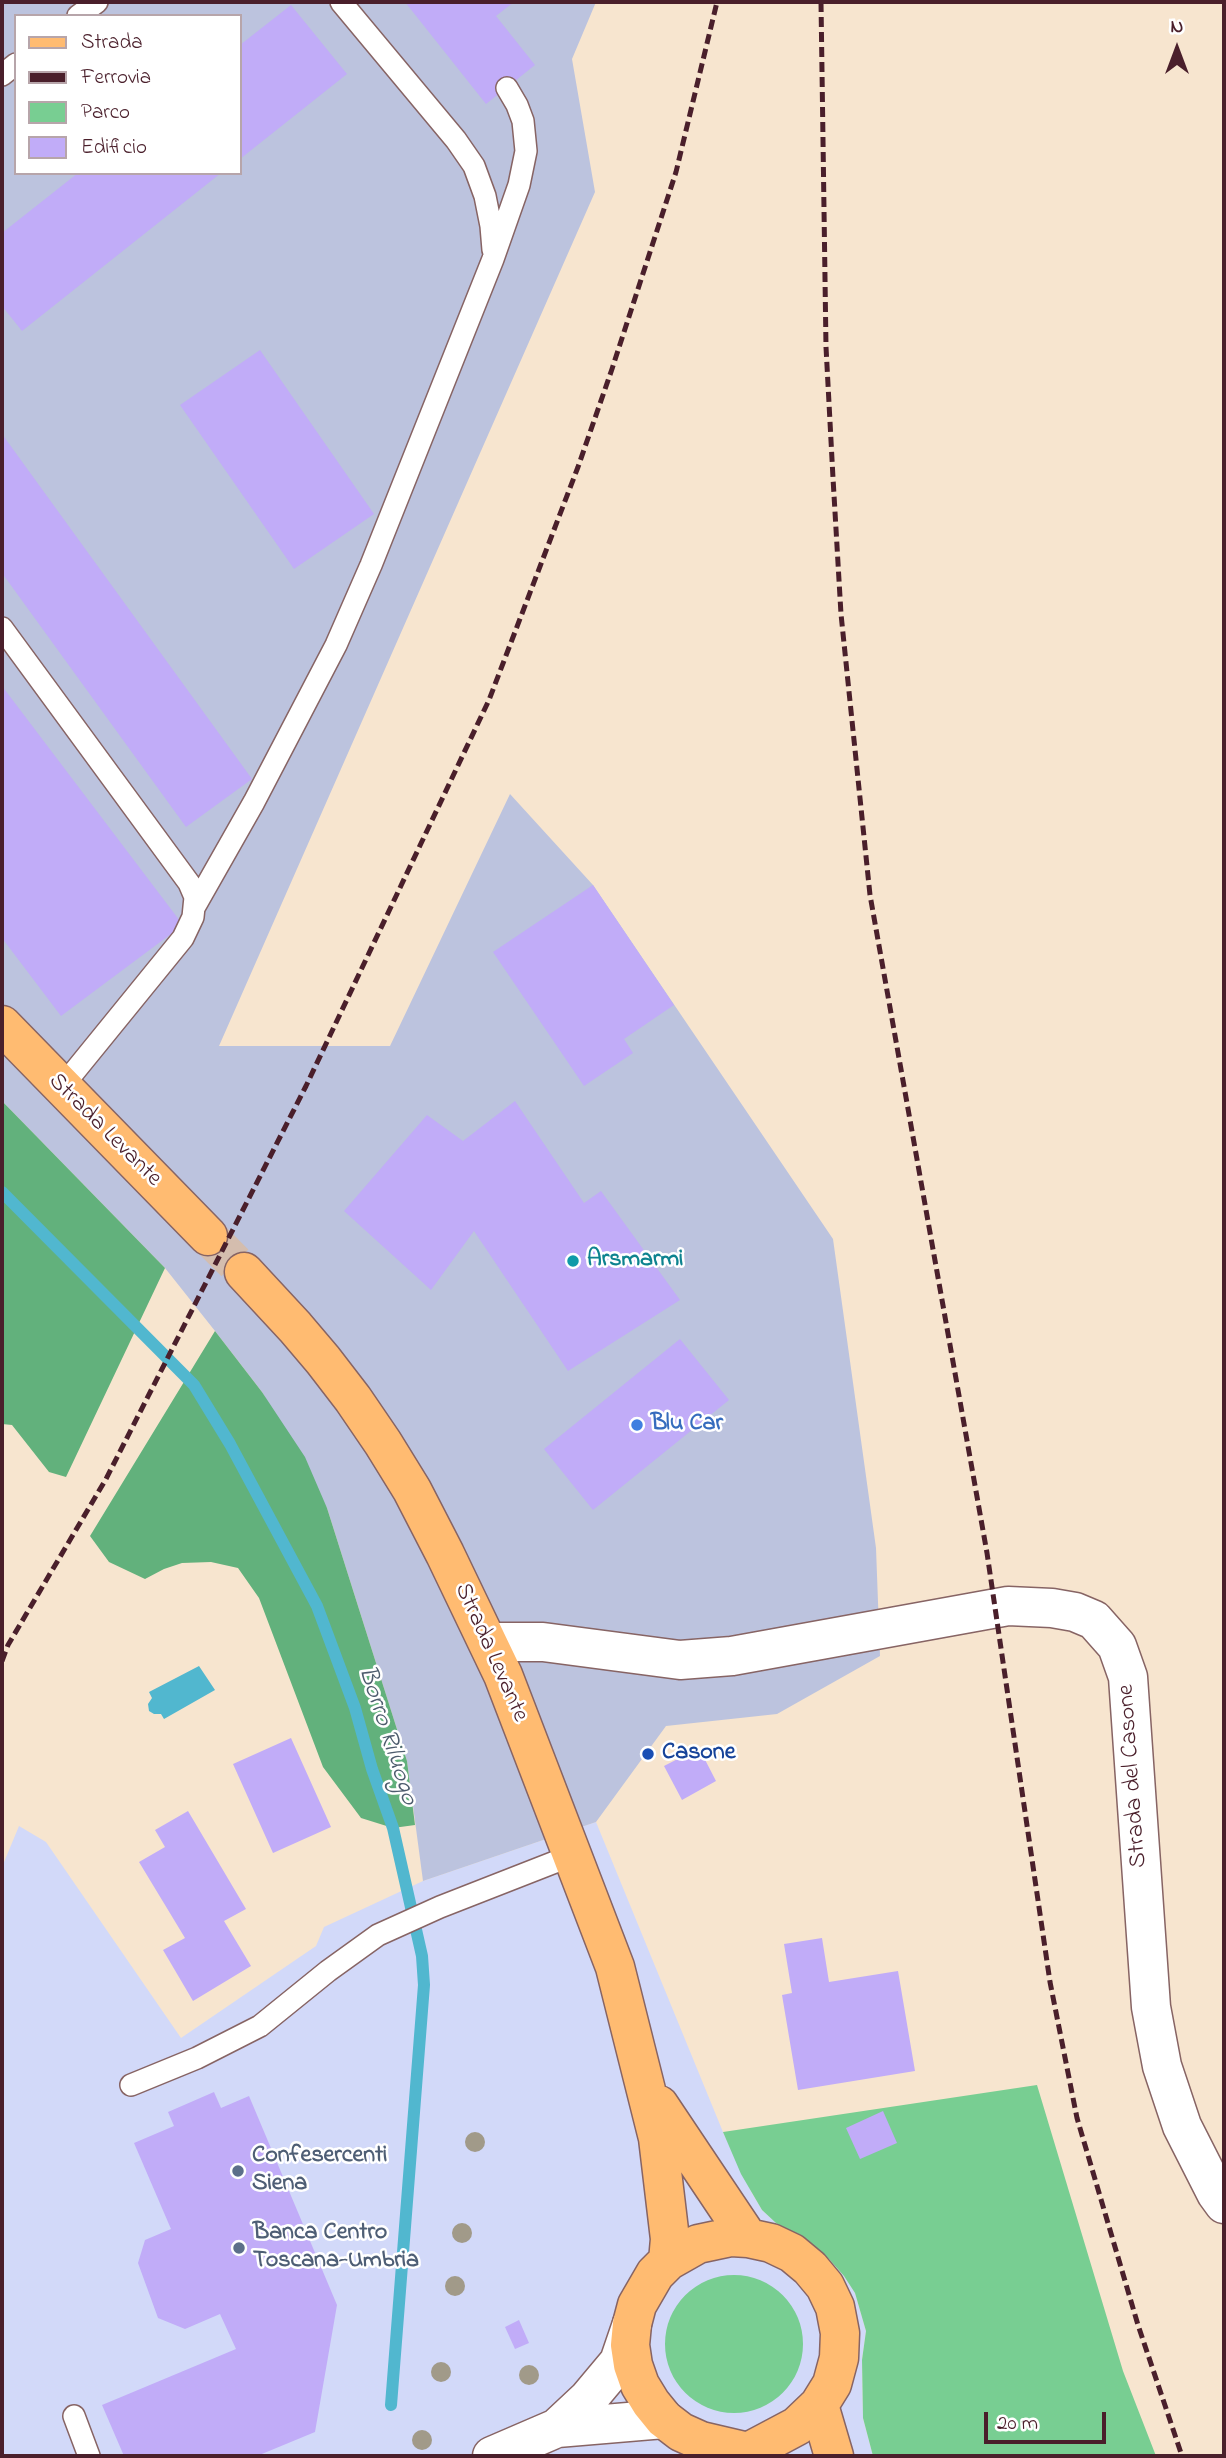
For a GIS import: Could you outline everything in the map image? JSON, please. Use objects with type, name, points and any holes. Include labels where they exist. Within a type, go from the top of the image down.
[{"type":"main road","name":"Strada Levante","points":[[2,1025],[208,1236]]},
{"type":"main road","name":"Strada Levante","points":[[244,1272],[295,1326],[353,1399],[383,1443],[412,1490],[489,1642],[615,1967],[659,2138],[670,2239],[668,2261]]},
{"type":"main road","name":"Strada Levante","points":[[644,2083],[748,2238]]},
{"type":"main road","points":[[731,2237],[748,2238],[771,2243],[792,2253],[810,2268],[825,2286],[835,2308],[840,2333],[839,2358],[831,2384],[819,2405],[797,2426],[751,2454],[701,2441],[681,2432],[664,2419],[651,2403],[636,2375],[630,2345],[637,2305],[655,2274],[668,2261],[682,2251],[706,2241],[731,2237]]},
{"type":"main road","points":[[819,2405],[834,2456]]},
{"type":"street","name":"Strada del Casone","points":[[489,1642],[542,1642],[680,1660],[732,1656],[1009,1605],[1075,1612],[1094,1620],[1116,1646],[1128,1677],[1151,2007],[1162,2066],[1182,2126],[1224,2204]]},
{"type":"street","points":[[557,2428],[588,2399],[619,2362],[632,2324]]},
{"type":"street","points":[[492,2456],[557,2428],[664,2419]]},
{"type":"lane","points":[[81,14],[96,2]]},
{"type":"lane","points":[[341,2],[456,140],[474,166],[488,206],[493,259]]},
{"type":"lane","points":[[194,906],[260,792],[336,645],[372,565],[493,259],[519,185],[526,151],[523,121],[507,88]]},
{"type":"lane","points":[[2,628],[189,883],[194,897],[193,917],[183,938],[61,1088]]},
{"type":"lane","points":[[131,2085],[197,2058],[260,2026],[378,1935],[440,1907],[573,1855]]},
{"type":"lane","points":[[74,2416],[89,2456]]},
{"type":"shaded area","points":[[2,2],[596,2],[572,59],[595,192],[219,1046],[390,1046],[510,794],[593,885],[833,1239],[876,1548],[880,1656],[777,1714],[666,1726],[596,1822],[423,1881],[407,1761],[327,1508],[262,1392],[165,1268],[2,1101]]},
{"type":"shaded area","points":[[596,1822],[723,2132],[752,2193],[762,2210],[776,2223],[829,2259],[855,2293],[866,2331],[862,2360],[863,2418],[873,2456],[2,2456],[2,1867],[19,1826],[46,1842],[181,2038],[316,1946],[324,1927],[423,1881]]},
{"type":"green space","points":[[2,1101],[165,1268],[66,1477],[49,1472],[12,1425],[2,1424]]},
{"type":"green space","points":[[215,1331],[262,1392],[305,1457],[327,1508],[407,1761],[415,1825],[393,1828],[361,1818],[323,1767],[259,1598],[238,1568],[211,1562],[182,1563],[145,1579],[109,1562],[90,1536]]},
{"type":"green space","points":[[1037,2085],[1123,2371],[1156,2456],[873,2456],[863,2418],[862,2360],[866,2331],[855,2293],[829,2259],[776,2223],[762,2210],[741,2174],[723,2132]]},
{"type":"green space","points":[[734,2275],[761,2280],[783,2295],[798,2317],[803,2344],[798,2371],[783,2393],[761,2408],[734,2413],[707,2408],[685,2393],[670,2371],[665,2344],[670,2317],[685,2295],[707,2280]]},
{"type":"water","points":[[199,1666],[215,1690],[164,1719],[161,1714],[149,1711],[148,1704],[152,1698],[149,1692]]},
{"type":"building","points":[[405,2],[514,2],[496,16],[535,65],[486,104]]},
{"type":"building","points":[[291,5],[347,74],[242,157],[242,43]]},
{"type":"building","points":[[75,175],[218,175],[22,331],[2,306],[2,233]]},
{"type":"building","points":[[260,350],[374,514],[294,569],[180,405]]},
{"type":"building","points":[[2,434],[252,779],[186,827],[2,573]]},
{"type":"building","points":[[2,686],[183,925],[61,1016],[2,938]]},
{"type":"building","points":[[593,885],[674,1005],[624,1039],[633,1053],[584,1086],[493,952]]},
{"type":"building","name":"Arsmarmi","points":[[515,1101],[584,1203],[601,1191],[680,1300],[568,1371],[474,1231],[431,1290],[344,1211],[427,1115],[463,1141]]},
{"type":"building","name":"Blu Car","points":[[680,1339],[729,1400],[593,1510],[544,1449]]},
{"type":"building","points":[[291,1738],[331,1827],[273,1853],[233,1764]]},
{"type":"building","points":[[699,1748],[716,1781],[682,1800],[664,1766]]},
{"type":"building","points":[[188,1811],[246,1909],[224,1921],[251,1966],[193,2001],[163,1950],[185,1938],[139,1862],[165,1847],[155,1830]]},
{"type":"building","points":[[822,1938],[829,1982],[898,1971],[915,2071],[798,2090],[782,1995],[792,1993],[784,1944]]},
{"type":"building","points":[[214,2092],[221,2108],[249,2096],[337,2305],[315,2432],[257,2456],[124,2456],[102,2405],[236,2349],[220,2314],[185,2329],[158,2318],[138,2263],[145,2240],[171,2229],[134,2143],[174,2126],[168,2112]]},
{"type":"building","points":[[883,2111],[897,2143],[860,2159],[846,2128]]},
{"type":"building","points":[[519,2320],[529,2343],[515,2349],[505,2327]]},
{"type":"waterway","name":"Borro Riluogo","points":[[2,1192],[194,1385],[230,1444],[317,1606],[355,1708],[372,1769],[393,1828],[422,1956],[424,1985],[391,2405]]},
{"type":"tunnel","points":[[208,1236],[244,1272]]},
{"type":"railway","points":[[2,1661],[8,1645],[106,1479],[306,1086],[489,700],[578,467],[612,369],[676,172],[717,2]]},
{"type":"railway","points":[[821,2],[826,347],[833,478],[841,614],[870,895],[987,1553],[1050,1982],[1077,2118],[1138,2325],[1182,2456]]},
{"type":"place","name":"Arsmarmi","points":[[573,1261]]},
{"type":"place","name":"Blu Car","points":[[637,1425]]},
{"type":"place","name":"Casone","points":[[648,1754]]},
{"type":"place","name":"Confesercenti Siena","points":[[238,2171]]},
{"type":"place","name":"Banca Centro Toscana-Umbria","points":[[239,2248]]}]
